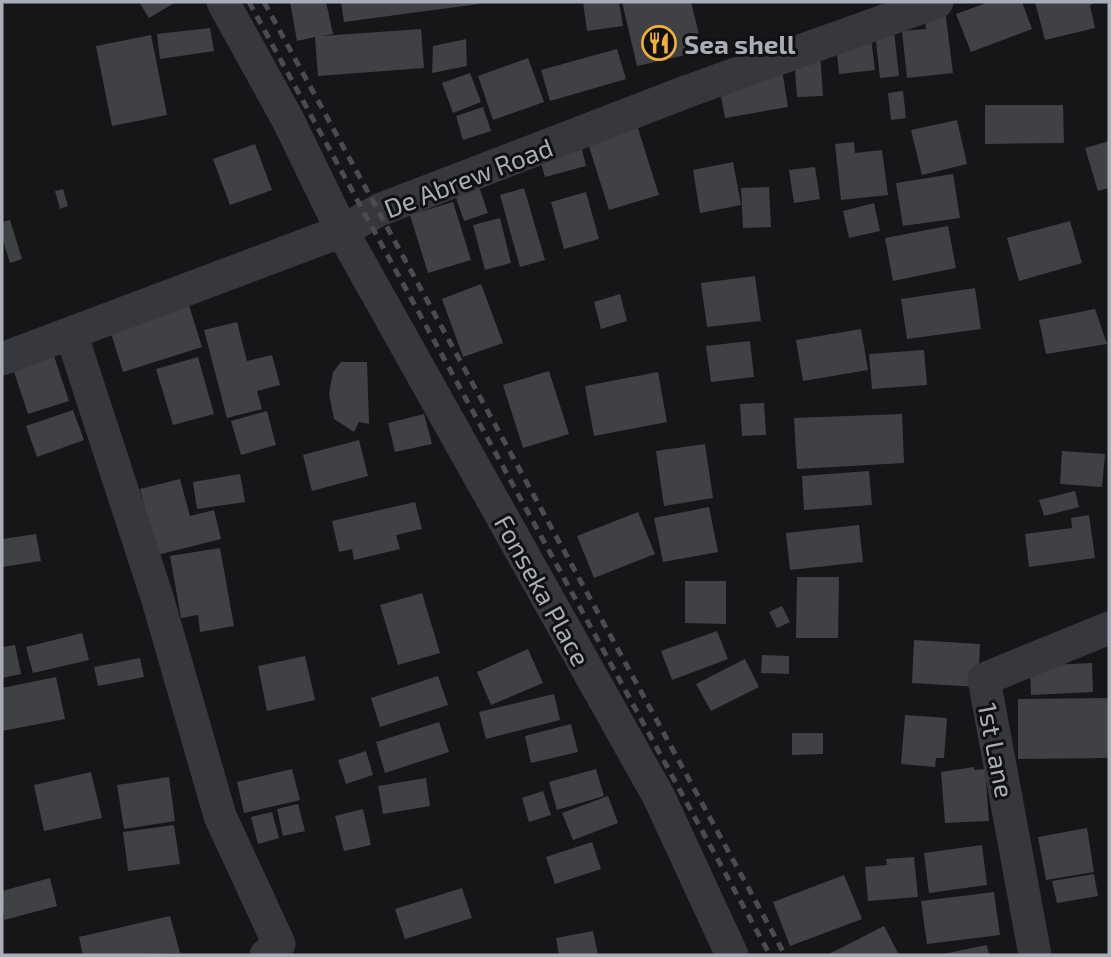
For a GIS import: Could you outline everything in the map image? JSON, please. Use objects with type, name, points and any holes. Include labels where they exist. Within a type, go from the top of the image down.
[{"type":"street","name":"Fonseka Place","points":[[223,2],[288,120],[342,231],[659,797],[732,955]]},
{"type":"street","name":"De Abrew Road","points":[[2,359],[342,231],[379,210],[665,100],[937,2]]},
{"type":"street","points":[[71,333],[157,597],[220,816],[279,944],[266,955]]},
{"type":"street","name":"1st Lane","points":[[1035,955],[984,679],[1109,628]]},
{"type":"building","points":[[139,2],[176,2],[149,18]]},
{"type":"building","points":[[290,2],[326,2],[333,34],[321,36],[421,29],[424,68],[318,76],[315,37],[297,41]]},
{"type":"building","points":[[341,2],[479,2],[479,4],[344,22]]},
{"type":"building","points":[[583,2],[619,2],[623,26],[587,31]]},
{"type":"building","points":[[622,2],[691,2],[703,51],[637,66]]},
{"type":"building","points":[[989,2],[1022,2],[1032,29],[971,52],[956,14]]},
{"type":"building","points":[[1035,2],[1097,2],[1090,5],[1095,28],[1045,40]]},
{"type":"building","points":[[945,10],[953,73],[907,78],[902,31],[926,29],[924,13]]},
{"type":"building","points":[[893,22],[899,76],[880,78],[874,24]]},
{"type":"building","points":[[210,28],[214,51],[160,59],[157,34]]},
{"type":"building","points":[[151,35],[167,115],[112,126],[96,46]]},
{"type":"building","points":[[871,38],[875,70],[839,74],[836,42]]},
{"type":"building","points":[[466,39],[467,66],[432,73],[433,46]]},
{"type":"building","points":[[617,49],[626,79],[550,101],[541,70]]},
{"type":"building","points":[[820,53],[823,96],[797,97],[794,55]]},
{"type":"building","points":[[528,58],[544,102],[493,120],[478,76]]},
{"type":"building","points":[[782,70],[788,107],[725,118],[718,81]]},
{"type":"building","points":[[470,73],[481,102],[453,113],[442,83]]},
{"type":"building","points":[[903,91],[906,118],[891,120],[888,93]]},
{"type":"building","points":[[985,105],[1063,105],[1064,143],[985,144]]},
{"type":"building","points":[[483,107],[491,131],[463,140],[456,116]]},
{"type":"building","points":[[635,119],[659,195],[609,210],[585,134]]},
{"type":"building","points":[[957,120],[967,164],[922,175],[911,130]]},
{"type":"building","points":[[580,141],[586,166],[545,177],[538,153]]},
{"type":"building","points":[[1109,141],[1109,188],[1098,191],[1085,148]]},
{"type":"building","points":[[854,142],[855,153],[882,150],[888,195],[841,200],[835,144]]},
{"type":"building","points":[[255,144],[272,190],[230,205],[213,159]]},
{"type":"building","points":[[733,162],[741,205],[700,213],[693,170]]},
{"type":"building","points":[[815,167],[820,199],[794,203],[789,170]]},
{"type":"building","points":[[953,174],[960,218],[903,226],[896,183]]},
{"type":"building","points":[[478,184],[488,213],[464,221],[454,192]]},
{"type":"building","points":[[769,187],[771,227],[743,228],[741,188]]},
{"type":"building","points":[[524,188],[545,260],[520,267],[500,195]]},
{"type":"building","points":[[63,189],[68,206],[60,209],[55,191]]},
{"type":"building","points":[[586,192],[599,239],[564,249],[551,202]]},
{"type":"building","points":[[453,202],[471,260],[428,273],[410,215]]},
{"type":"building","points":[[874,203],[880,231],[849,238],[843,211]]},
{"type":"building","points":[[500,218],[511,263],[485,270],[473,225]]},
{"type":"building","points":[[10,220],[22,259],[10,263],[2,237],[2,222]]},
{"type":"building","points":[[1070,221],[1082,263],[1019,281],[1007,238]]},
{"type":"building","points":[[948,226],[956,268],[893,281],[885,238]]},
{"type":"building","points":[[755,276],[761,321],[707,327],[701,283]]},
{"type":"building","points":[[481,284],[503,343],[463,357],[442,299]]},
{"type":"building","points":[[975,288],[981,329],[907,339],[901,299]]},
{"type":"building","points":[[620,294],[627,321],[601,329],[594,302]]},
{"type":"building","points":[[187,299],[202,347],[123,372],[108,323]]},
{"type":"building","points":[[1095,309],[1107,344],[1046,354],[1039,320]]},
{"type":"building","points":[[237,322],[247,361],[272,355],[280,385],[257,391],[262,409],[227,418],[204,330]]},
{"type":"building","points":[[861,329],[868,370],[803,381],[796,340]]},
{"type":"building","points":[[750,341],[754,377],[711,382],[706,346]]},
{"type":"building","points":[[50,344],[69,401],[28,414],[9,357]]},
{"type":"building","points":[[924,350],[927,385],[872,389],[869,354]]},
{"type":"building","points":[[198,357],[214,414],[173,425],[156,369]]},
{"type":"building","points":[[341,362],[367,362],[369,424],[359,422],[354,432],[334,419],[329,394],[333,372]]},
{"type":"building","points":[[549,371],[569,434],[523,448],[503,385]]},
{"type":"building","points":[[658,372],[667,422],[594,436],[585,386]]},
{"type":"building","points":[[764,403],[766,435],[742,436],[740,404]]},
{"type":"building","points":[[73,410],[84,440],[37,457],[26,426]]},
{"type":"building","points":[[267,411],[276,445],[241,455],[231,421]]},
{"type":"building","points":[[424,414],[432,444],[395,452],[388,423]]},
{"type":"building","points":[[902,414],[904,463],[797,469],[794,418]]},
{"type":"building","points":[[359,440],[368,476],[312,491],[303,455]]},
{"type":"building","points":[[705,444],[713,498],[664,506],[656,451]]},
{"type":"building","points":[[1062,451],[1105,454],[1102,487],[1060,484]]},
{"type":"building","points":[[869,471],[872,505],[804,510],[802,476]]},
{"type":"building","points":[[240,474],[245,502],[197,509],[193,482]]},
{"type":"building","points":[[180,479],[190,516],[214,510],[221,539],[157,555],[140,489]]},
{"type":"building","points":[[1075,491],[1079,507],[1044,516],[1039,500]]},
{"type":"building","points":[[415,502],[422,529],[396,535],[400,549],[354,560],[352,549],[339,552],[332,521]]},
{"type":"building","points":[[709,507],[718,552],[663,562],[654,518]]},
{"type":"building","points":[[638,512],[655,554],[594,578],[577,536]]},
{"type":"building","points":[[1089,515],[1095,558],[1029,567],[1025,534],[1072,528],[1071,518]]},
{"type":"building","points":[[859,525],[863,562],[790,570],[786,533]]},
{"type":"building","points":[[36,534],[41,561],[2,567],[2,539]]},
{"type":"building","points":[[220,548],[234,626],[200,632],[198,615],[181,618],[170,556]]},
{"type":"building","points":[[797,577],[839,577],[838,638],[796,638]]},
{"type":"building","points":[[685,581],[726,581],[726,624],[685,623]]},
{"type":"building","points":[[422,593],[440,653],[398,665],[380,605]]},
{"type":"building","points":[[782,606],[790,622],[777,628],[769,612]]},
{"type":"building","points":[[717,631],[728,659],[672,680],[661,651]]},
{"type":"building","points":[[82,633],[89,660],[33,673],[26,647]]},
{"type":"building","points":[[914,640],[980,644],[978,687],[912,683]]},
{"type":"building","points":[[15,645],[21,674],[2,678],[2,647]]},
{"type":"building","points":[[528,649],[543,683],[491,705],[477,672]]},
{"type":"building","points":[[762,655],[789,656],[789,674],[761,673]]},
{"type":"building","points":[[305,656],[315,700],[267,711],[258,666]]},
{"type":"building","points":[[140,658],[144,677],[98,686],[94,667]]},
{"type":"building","points":[[745,659],[759,687],[711,711],[696,684]]},
{"type":"building","points":[[1092,663],[1093,692],[1031,695],[1030,666]]},
{"type":"building","points":[[438,676],[448,705],[380,727],[371,698]]},
{"type":"building","points":[[56,677],[65,719],[2,731],[2,688]]},
{"type":"building","points":[[554,694],[560,720],[486,739],[479,712]]},
{"type":"building","points":[[1109,698],[1109,758],[1018,759],[1018,699]]},
{"type":"building","points":[[905,715],[947,718],[944,758],[936,758],[935,767],[901,764]]},
{"type":"building","points":[[439,722],[449,752],[385,773],[376,742]]},
{"type":"building","points":[[571,724],[578,752],[531,763],[525,736]]},
{"type":"building","points":[[792,733],[823,733],[823,754],[792,755]]},
{"type":"building","points":[[366,751],[373,775],[346,784],[338,760]]},
{"type":"building","points":[[974,767],[974,770],[985,769],[989,821],[945,823],[941,772]]},
{"type":"building","points":[[292,769],[300,800],[244,813],[237,782]]},
{"type":"building","points":[[596,769],[604,796],[557,810],[549,782]]},
{"type":"building","points":[[91,772],[102,818],[44,831],[34,785]]},
{"type":"building","points":[[169,777],[175,821],[124,829],[117,785]]},
{"type":"building","points":[[426,778],[430,806],[383,814],[378,786]]},
{"type":"building","points":[[543,791],[551,815],[529,822],[522,798]]},
{"type":"building","points":[[608,796],[618,823],[573,840],[562,813]]},
{"type":"building","points":[[298,804],[305,831],[283,836],[277,809]]},
{"type":"building","points":[[363,809],[371,845],[344,851],[335,816]]},
{"type":"building","points":[[272,812],[279,838],[258,844],[251,817]]},
{"type":"building","points":[[174,825],[180,864],[128,871],[123,832]]},
{"type":"building","points":[[1087,828],[1094,872],[1046,880],[1038,837]]},
{"type":"building","points":[[592,842],[601,869],[555,884],[546,857]]},
{"type":"building","points":[[982,845],[987,885],[929,893],[924,853]]},
{"type":"building","points":[[914,857],[918,897],[868,901],[865,867],[887,865],[886,859]]},
{"type":"building","points":[[1094,874],[1098,896],[1057,903],[1052,881]]},
{"type":"building","points":[[844,875],[862,919],[790,946],[773,902]]},
{"type":"building","points":[[50,878],[57,906],[4,920],[2,891]]},
{"type":"building","points":[[462,888],[472,918],[405,939],[395,909]]},
{"type":"building","points":[[994,892],[1000,935],[927,944],[921,901]]},
{"type":"building","points":[[170,916],[180,953],[83,955],[79,937]]},
{"type":"building","points":[[884,926],[899,955],[827,955]]},
{"type":"building","points":[[593,931],[598,955],[559,955],[556,938]]},
{"type":"building","points":[[987,945],[989,955],[943,955],[943,954]]},
{"type":"railway","points":[[249,2],[770,955]]},
{"type":"railway","points":[[264,2],[785,955]]},
{"type":"place","name":"Sea shell","points":[[659,43]]}]
